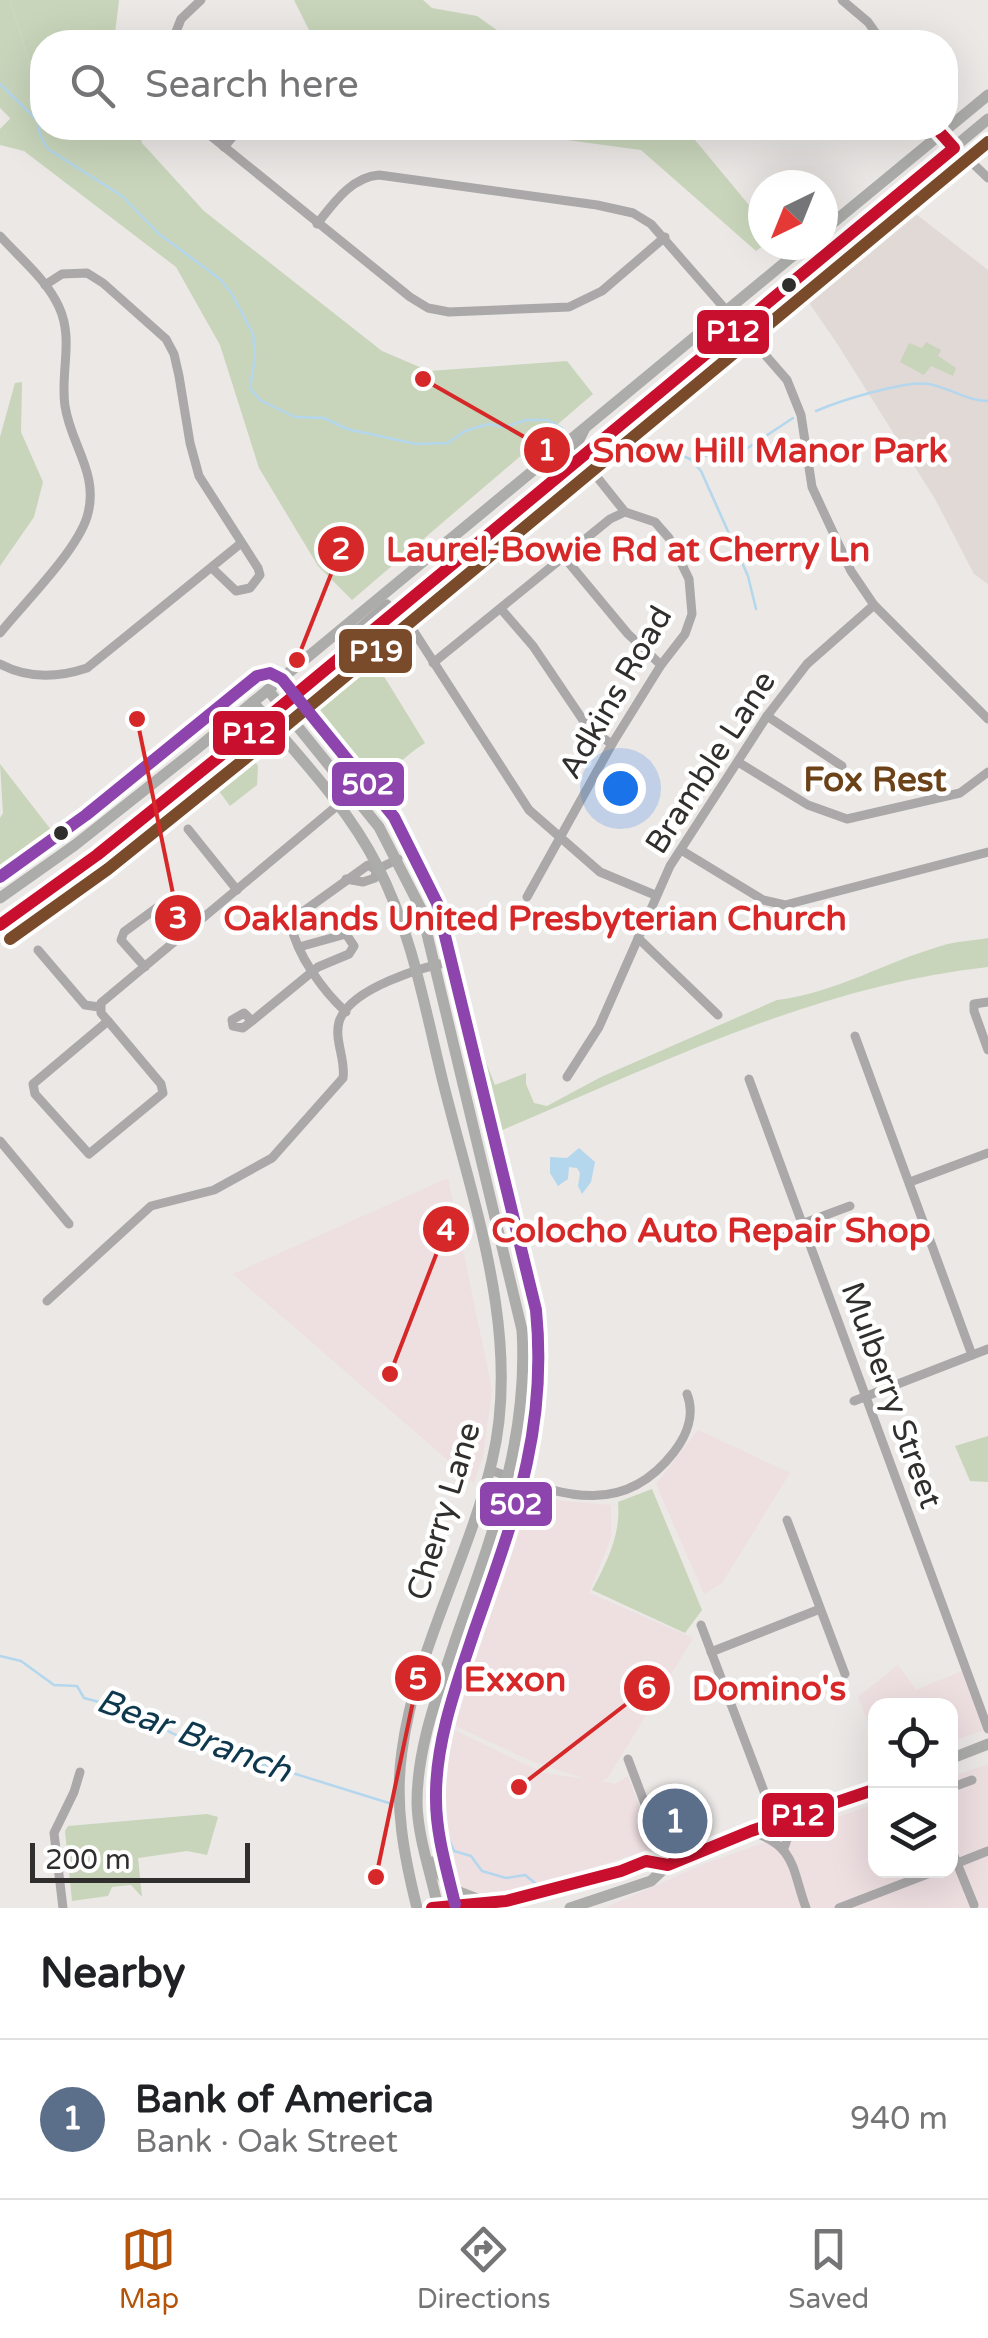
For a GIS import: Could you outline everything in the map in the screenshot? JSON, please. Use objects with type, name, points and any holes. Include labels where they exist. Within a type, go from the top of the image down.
[{"type":"main road","points":[[958,116],[988,94]]},
{"type":"main road","points":[[0,925],[97,855],[282,706],[988,120]]},
{"type":"main road","points":[[838,218],[927,140]]},
{"type":"main road","points":[[0,898],[97,829],[788,260]]},
{"type":"main road","name":"Cherry Lane","points":[[268,690],[368,811],[398,859],[421,908],[519,1314],[524,1354],[522,1406],[509,1476],[429,1724],[419,1780],[420,1835],[436,1908]]},
{"type":"main road","name":"Cherry Lane","points":[[253,702],[338,805],[378,869],[400,918],[496,1303],[502,1400],[490,1470],[412,1704],[402,1747],[400,1825],[417,1908]]},
{"type":"main road","points":[[958,1756],[988,1744]]},
{"type":"main road","points":[[570,1908],[650,1881],[668,1864],[868,1792]]},
{"type":"main road","points":[[420,1835],[439,1876],[451,1889],[469,1898],[506,1901]]},
{"type":"main road","points":[[436,1908],[506,1901],[646,1861],[668,1864]]},
{"type":"street","points":[[177,30],[181,19],[201,0]]},
{"type":"street","points":[[842,0],[874,30]]},
{"type":"street","points":[[215,140],[418,303],[438,310],[522,312],[576,305],[602,291],[665,237]]},
{"type":"street","points":[[224,148],[230,140]]},
{"type":"street","points":[[947,140],[988,178]]},
{"type":"street","points":[[317,224],[353,184],[379,175],[623,210],[646,220],[665,237],[793,391],[802,414],[812,487],[851,571],[874,605],[988,718]]},
{"type":"street","points":[[0,236],[45,285],[59,307],[65,325],[65,406],[87,464],[90,498],[86,520],[75,541],[0,634]]},
{"type":"street","points":[[45,285],[62,274],[87,273],[166,339],[180,376],[196,470],[260,575],[254,585],[243,591],[234,590],[212,568]]},
{"type":"street","points":[[581,457],[577,446],[586,427]]},
{"type":"street","name":"Adkins Road","points":[[526,897],[612,744],[690,621],[689,579],[676,550],[655,522],[625,512],[581,457]]},
{"type":"street","points":[[433,663],[610,518],[625,512]]},
{"type":"street","points":[[0,664],[42,676],[86,668],[240,544]]},
{"type":"street","points":[[564,557],[628,634],[661,665]]},
{"type":"street","points":[[337,634],[358,628],[388,604],[397,610],[528,810],[600,872],[655,895]]},
{"type":"street","name":"Bramble Lane","points":[[567,1077],[599,1027],[655,895],[767,716],[807,664],[874,605]]},
{"type":"street","points":[[501,609],[532,646],[589,729],[612,744]]},
{"type":"street","points":[[767,716],[842,766]]},
{"type":"street","points":[[738,762],[808,805],[847,819],[948,797],[966,790],[988,772]]},
{"type":"street","points":[[38,950],[86,1005],[99,1006],[338,805]]},
{"type":"street","points":[[188,829],[237,890]]},
{"type":"street","points":[[681,850],[764,900],[785,904],[988,852]]},
{"type":"street","points":[[346,1012],[331,997],[298,947],[291,929],[294,919],[346,879],[369,881],[378,869],[398,859]]},
{"type":"street","points":[[145,967],[121,940],[124,932],[158,907],[184,935]]},
{"type":"street","points":[[252,1021],[313,970],[353,950],[350,936],[342,935],[298,947]]},
{"type":"street","points":[[638,938],[718,1015]]},
{"type":"street","points":[[47,1301],[152,1206],[214,1190],[277,1154],[343,1078],[339,1024],[346,1012],[380,985],[415,968],[455,960]]},
{"type":"street","points":[[988,1002],[974,1004],[988,1050]]},
{"type":"street","points":[[99,1006],[163,1093],[89,1154],[35,1094],[33,1084],[108,1021]]},
{"type":"street","points":[[854,1036],[972,1355]]},
{"type":"street","name":"Mulberry Street","points":[[749,1079],[988,1728]]},
{"type":"street","points":[[0,1141],[69,1224]]},
{"type":"street","points":[[910,1182],[988,1153]]},
{"type":"street","points":[[764,1238],[850,1206]]},
{"type":"street","points":[[854,1402],[988,1349]]},
{"type":"street","points":[[490,1470],[583,1498],[634,1486],[658,1470],[684,1436],[691,1406],[687,1394]]},
{"type":"street","points":[[787,1520],[844,1674]]},
{"type":"street","points":[[711,1652],[820,1609]]},
{"type":"street","points":[[701,1626],[776,1823]]},
{"type":"street","points":[[628,1759],[668,1864]]},
{"type":"street","points":[[62,1908],[54,1833],[80,1772]]},
{"type":"street","points":[[958,1785],[972,1780]]},
{"type":"street","points":[[784,1848],[795,1817]]},
{"type":"street","points":[[751,1832],[774,1839],[784,1848],[806,1908]]},
{"type":"street","points":[[958,1862],[988,1851]]},
{"type":"street","points":[[958,1872],[974,1905]]},
{"type":"street","points":[[839,1908],[917,1878]]},
{"type":"shaded area","points":[[903,204],[988,270],[988,584],[974,574],[935,499],[799,288]]},
{"type":"shaded area","points":[[448,1178],[492,1390],[483,1456],[474,1483],[233,1274]]},
{"type":"shaded area","points":[[698,1430],[790,1473],[722,1583],[704,1594],[656,1484]]},
{"type":"shaded area","points":[[520,1488],[562,1501],[611,1505],[611,1537],[589,1593],[693,1638],[607,1779],[601,1781],[615,1784],[628,1776],[654,1848],[529,1888],[479,1895],[451,1882],[431,1850],[425,1794],[440,1723],[543,1773],[586,1779],[534,1762],[442,1720],[514,1491]]},
{"type":"shaded area","points":[[898,1665],[916,1690],[962,1671],[984,1730],[958,1739],[958,1698],[868,1698],[868,1723],[858,1697]]},
{"type":"shaded area","points":[[988,1764],[988,1908],[605,1908],[704,1864],[868,1806],[868,1878],[958,1878],[958,1775]]},
{"type":"green space","points":[[0,0],[10,0],[30,64],[30,99],[11,119],[0,108]]},
{"type":"green space","points":[[10,0],[119,0],[115,30],[30,30],[30,64]]},
{"type":"green space","points":[[294,0],[423,0],[432,8],[477,16],[497,30],[309,30]]},
{"type":"green space","points":[[30,98],[30,140],[141,140],[204,211],[382,351],[429,371],[567,361],[593,394],[352,600],[318,566],[259,468],[220,345],[176,267],[24,151],[0,145],[0,129]]},
{"type":"green space","points":[[567,140],[695,140],[748,204],[748,244],[641,150]]},
{"type":"green space","points":[[926,342],[941,350],[938,356],[956,368],[953,376],[931,366],[924,375],[900,362],[909,343],[922,348]]},
{"type":"green space","points":[[22,382],[21,432],[43,482],[34,517],[0,566],[0,437],[15,383]]},
{"type":"green space","points":[[369,652],[425,743],[396,767],[373,797],[328,740],[311,702]]},
{"type":"green space","points":[[252,757],[258,766],[257,785],[230,806],[216,787]]},
{"type":"green space","points":[[0,764],[55,835],[0,875],[3,813]]},
{"type":"green space","points":[[988,938],[988,967],[923,977],[796,1011],[672,1057],[490,1135],[470,1055],[481,1050],[495,1085],[526,1073],[534,1103],[547,1106],[601,1077],[777,1000],[820,991],[941,946]]},
{"type":"green space","points":[[988,1436],[988,1482],[970,1481],[955,1446]]},
{"type":"green space","points":[[652,1489],[702,1610],[685,1633],[592,1590],[615,1537],[618,1502]]},
{"type":"green space","points":[[207,1814],[218,1817],[207,1855],[187,1851],[138,1858],[142,1897],[131,1885],[112,1887],[108,1896],[72,1901],[65,1831],[68,1826]]},
{"type":"water","points":[[579,1148],[595,1162],[591,1182],[582,1194],[577,1168],[569,1167],[568,1179],[558,1186],[550,1173],[550,1157],[567,1158]]},
{"type":"waterway","points":[[0,84],[30,113]]},
{"type":"waterway","points":[[43,140],[48,149],[122,196],[159,234],[220,279],[253,334],[255,357],[250,388],[260,400],[295,417],[324,418],[347,429],[416,444],[448,443],[465,431],[488,424],[505,427],[526,420],[548,420],[562,428]]},
{"type":"waterway","points":[[816,411],[872,392],[918,384],[988,401]]},
{"type":"waterway","points":[[616,445],[647,453],[674,452],[690,459],[718,453],[734,457],[793,418]]},
{"type":"waterway","points":[[691,460],[701,471],[748,576],[756,609]]},
{"type":"waterway","name":"Bear Branch","points":[[0,1656],[21,1661],[54,1685],[77,1686],[84,1698],[122,1708],[188,1741],[245,1762],[270,1766],[392,1804]]},
{"type":"waterway","name":"Bear Branch","points":[[430,1815],[440,1819],[454,1851],[471,1856],[482,1871],[506,1878],[525,1875],[535,1883]]},
{"type":"transit line","name":"P12","points":[[0,925],[97,855],[266,719],[954,148],[947,140]]},
{"type":"transit line","name":"P19","points":[[10,939],[108,869],[277,733],[988,142]]},
{"type":"transit line","name":"502","points":[[0,877],[86,815],[257,676],[270,673],[282,679],[394,817],[437,903],[536,1310],[538,1354],[537,1395],[525,1473],[454,1691],[439,1756],[438,1826],[455,1904]]},
{"type":"transit line","name":"P12","points":[[432,1908],[506,1901],[646,1861],[668,1865],[751,1831],[868,1792]]},
{"type":"place","name":"Snow Hill Manor Park","points":[[423,379]]},
{"type":"place","name":"Laurel-Bowie Rd at Cherry Ln","points":[[297,660]]},
{"type":"place","name":"Oaklands United Presbyterian Church","points":[[137,719]]},
{"type":"place","name":"Colocho Auto Repair Shop","points":[[390,1374]]},
{"type":"place","name":"Domino's","points":[[519,1787]]},
{"type":"place","name":"Bank of America","points":[[675,1821]]},
{"type":"place","name":"Exxon","points":[[376,1877]]},
{"type":"district","name":"Fox Rest","points":[[875,779]]}]
